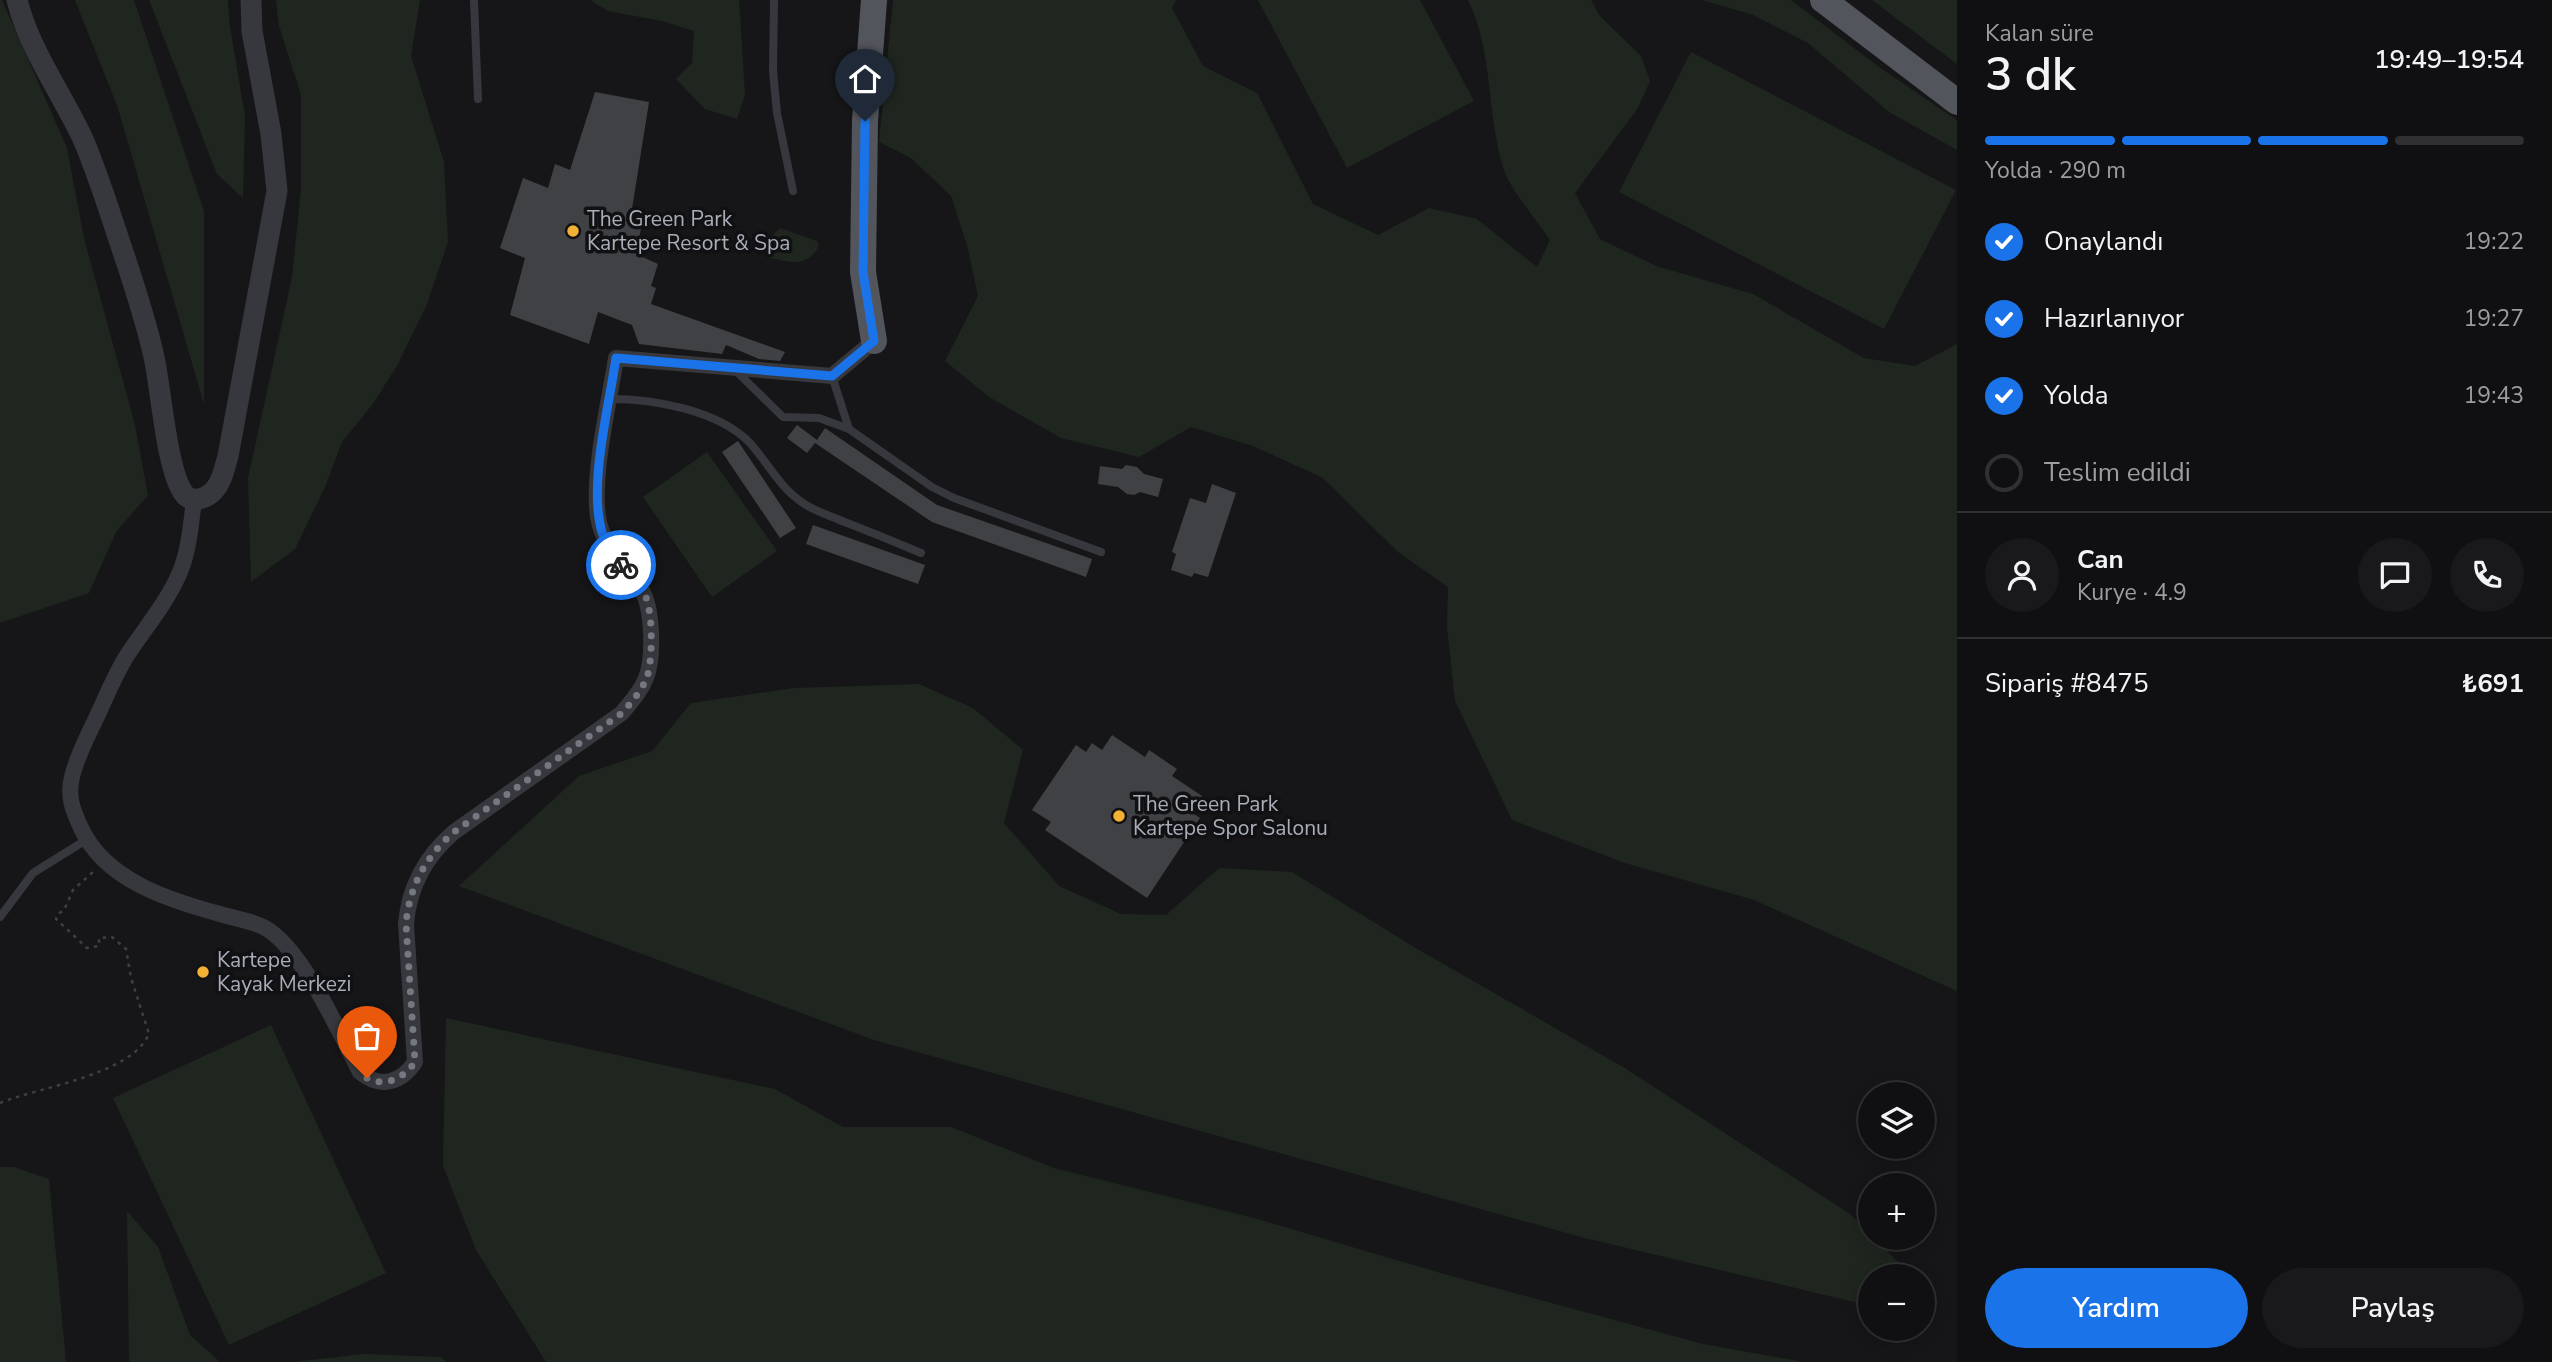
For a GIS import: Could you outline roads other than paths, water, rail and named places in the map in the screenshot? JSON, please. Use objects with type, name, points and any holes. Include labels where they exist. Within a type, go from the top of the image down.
[{"type":"main road","points":[[874,0],[865,121],[863,269],[874,341]]},
{"type":"main road","points":[[1823,0],[1957,102]]},
{"type":"street","points":[[17,0],[29,33],[83,141],[106,201],[149,334],[176,477],[185,495],[194,500],[201,499],[216,489],[222,479],[277,191],[271,134],[252,31],[251,0]]},
{"type":"street","points":[[194,500],[187,550],[180,571],[166,598],[124,661],[80,753],[71,779],[71,806],[86,840],[105,863],[130,879],[166,897],[271,931],[295,954],[360,1072],[374,1082],[383,1083],[401,1077],[415,1062],[407,905],[429,859],[439,845],[454,832],[622,713],[642,688],[648,675],[651,628],[647,599],[607,544],[598,518],[598,476],[616,358],[832,376],[874,341]]},
{"type":"lane","points":[[474,0],[478,99]]},
{"type":"lane","points":[[774,0],[773,71],[776,103],[793,191]]},
{"type":"lane","points":[[733,368],[783,417],[819,418],[849,429],[932,487],[954,498],[1101,552]]},
{"type":"lane","points":[[832,376],[849,429]]},
{"type":"lane","points":[[610,399],[639,399],[677,406],[727,426],[751,445],[787,491],[804,505],[921,553]]},
{"type":"lane","points":[[0,917],[33,873],[86,840]]},
{"type":"place","name":"The Green Park Kartepe Resort & Spa","points":[[573,231]]},
{"type":"place","name":"The Green Park Kartepe Spor Salonu","points":[[1119,816]]},
{"type":"place","name":"Kartepe Kayak Merkezi","points":[[203,972]]}]
